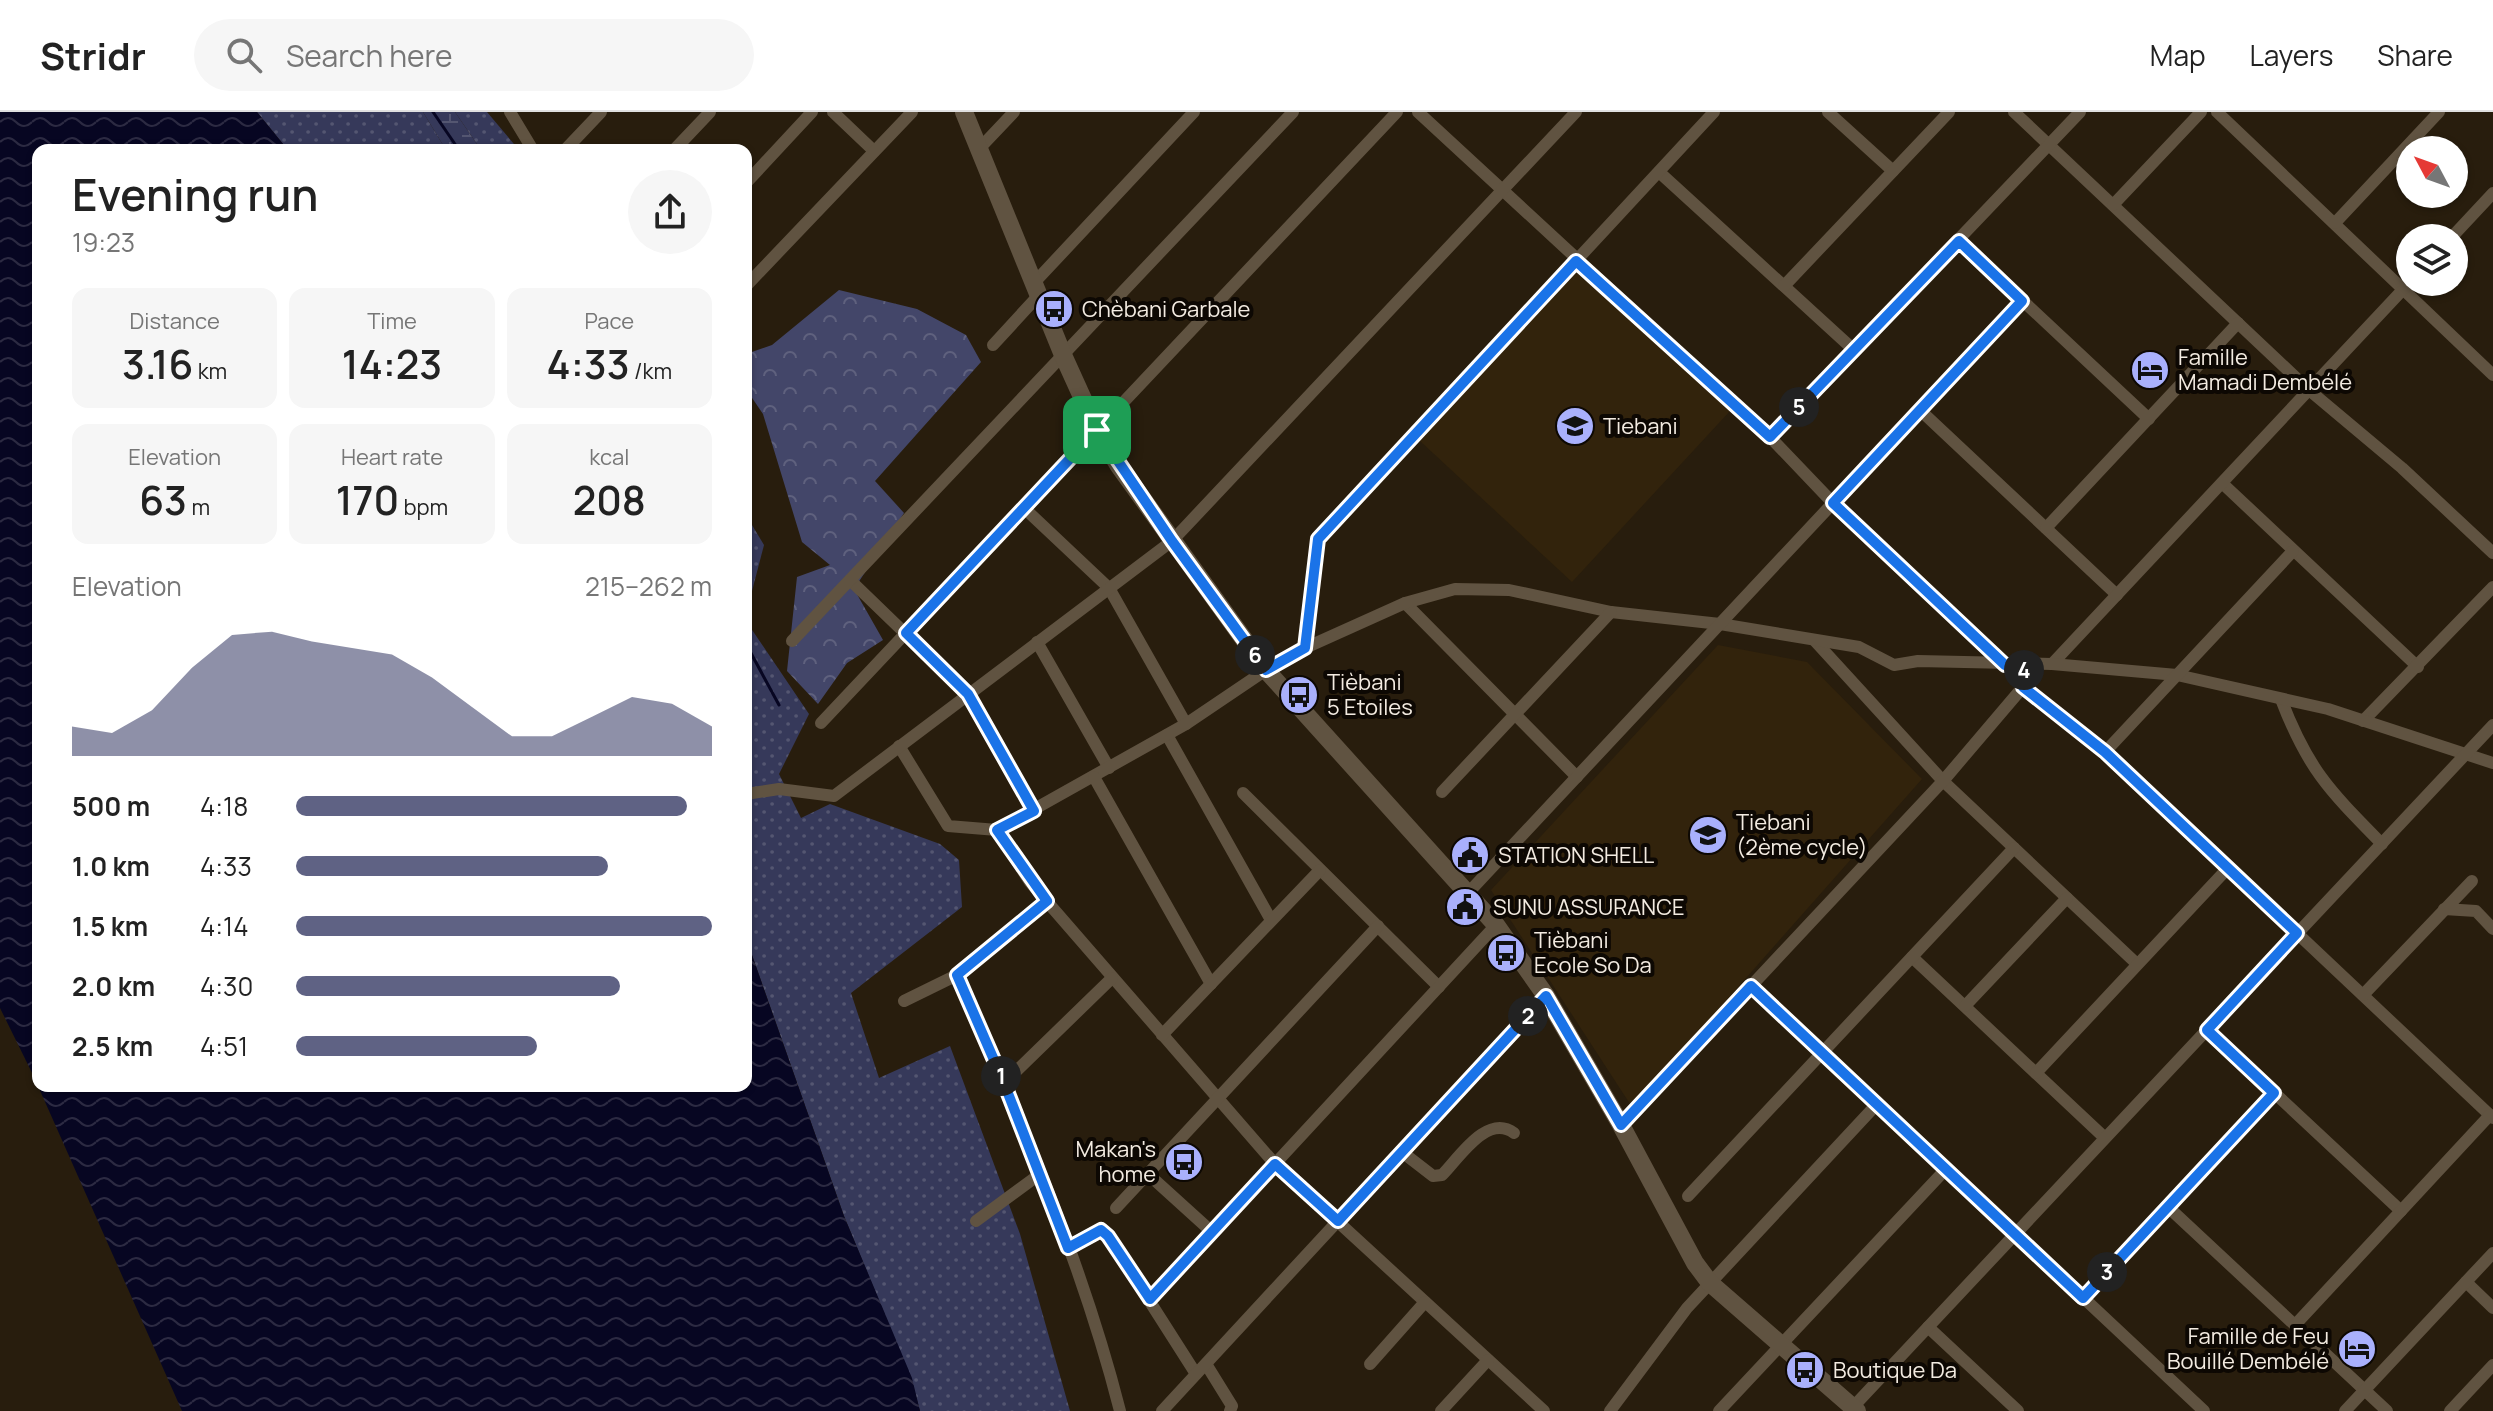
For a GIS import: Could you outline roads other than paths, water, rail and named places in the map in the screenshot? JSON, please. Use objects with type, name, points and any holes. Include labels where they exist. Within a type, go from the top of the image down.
[{"type":"main road","points":[[964,112],[1063,355],[1097,430],[1172,541],[1266,670],[1496,925],[1546,996],[1621,1125],[1682,1243],[1710,1283],[1855,1409]]},
{"type":"street","points":[[510,112],[529,144]]},
{"type":"street","points":[[571,144],[601,112]]},
{"type":"street","points":[[680,144],[710,112]]},
{"type":"street","points":[[752,177],[812,112]]},
{"type":"street","points":[[833,112],[874,151]]},
{"type":"street","points":[[752,280],[912,112]]},
{"type":"street","points":[[979,149],[1014,112]]},
{"type":"street","points":[[993,345],[1036,290],[1194,112]]},
{"type":"street","points":[[792,641],[1293,112]]},
{"type":"street","points":[[821,723],[1397,112]]},
{"type":"street","points":[[1418,112],[1770,437],[1833,503],[2005,665]]},
{"type":"street","points":[[752,793],[779,789],[834,796],[1172,541],[1576,112]]},
{"type":"street","points":[[1305,648],[1318,539],[1714,112]]},
{"type":"street","points":[[1828,112],[1893,171]]},
{"type":"street","points":[[1784,286],[1949,112]]},
{"type":"street","points":[[2014,112],[2309,390],[2402,468],[2493,553]]},
{"type":"street","points":[[1770,437],[2080,112]]},
{"type":"street","points":[[2113,205],[2201,112]]},
{"type":"street","points":[[2217,112],[2396,277]]},
{"type":"street","points":[[2335,223],[2438,112]]},
{"type":"street","points":[[1659,172],[1855,351]]},
{"type":"street","points":[[2464,224],[2493,193]]},
{"type":"street","points":[[1959,241],[2149,419]]},
{"type":"street","points":[[2052,664],[2397,296]]},
{"type":"street","points":[[2416,296],[2493,375]]},
{"type":"street","points":[[1469,892],[2022,301]]},
{"type":"street","points":[[2046,528],[2238,323]]},
{"type":"street","points":[[1920,410],[2117,595]]},
{"type":"street","points":[[2222,483],[2418,667]]},
{"type":"street","points":[[1024,508],[1109,588],[1186,724]]},
{"type":"street","points":[[2105,752],[2293,551]]},
{"type":"street","points":[[850,580],[968,694],[1034,811]]},
{"type":"street","points":[[2363,721],[2493,587]]},
{"type":"street","points":[[899,746],[948,826],[997,830],[1186,724],[1266,670],[1305,648],[1405,603],[1455,589],[1509,590],[1611,612],[1720,624],[1859,647],[1894,665],[1918,661],[2052,664],[2177,675],[2363,721],[2493,763]]},
{"type":"street","points":[[1405,603],[1513,716],[1577,777]]},
{"type":"street","points":[[1442,792],[1611,612]]},
{"type":"street","points":[[1815,641],[1943,781],[2137,964]]},
{"type":"street","points":[[1037,642],[1109,768]]},
{"type":"street","points":[[1621,1125],[1943,781],[2023,687],[2025,665]]},
{"type":"street","points":[[2023,687],[2105,752],[2491,1116],[2295,1325]]},
{"type":"street","points":[[2281,699],[2298,744],[2321,781],[2382,844]]},
{"type":"street","points":[[1855,1409],[1928,1327],[2493,725]]},
{"type":"street","points":[[1167,735],[1271,920]]},
{"type":"street","points":[[1094,777],[1211,984]]},
{"type":"street","points":[[1243,793],[1439,987]]},
{"type":"street","points":[[997,830],[1047,901],[1275,1164],[1544,1411]]},
{"type":"street","points":[[1688,1196],[2014,848]]},
{"type":"street","points":[[2036,1073],[2228,868]]},
{"type":"street","points":[[1162,1035],[1320,870]]},
{"type":"street","points":[[2363,995],[2472,881]]},
{"type":"street","points":[[1965,1006],[2067,898]]},
{"type":"street","points":[[904,1001],[957,975],[1047,901]]},
{"type":"street","points":[[2444,909],[2476,911],[2493,929]]},
{"type":"street","points":[[1150,1299],[1496,925]]},
{"type":"street","points":[[1116,1208],[1378,926]]},
{"type":"street","points":[[1912,957],[2105,1138]]},
{"type":"street","points":[[957,975],[1004,1083],[1098,1325],[1120,1411]]},
{"type":"street","points":[[1004,1083],[1112,978]]},
{"type":"street","points":[[1751,986],[2204,1411]]},
{"type":"street","points":[[1162,1411],[1546,996]]},
{"type":"street","points":[[2207,1030],[2401,1211]]},
{"type":"street","points":[[2083,1298],[2274,1093]]},
{"type":"street","points":[[1610,1411],[1654,1349],[1710,1283],[1877,1104]]},
{"type":"street","points":[[1402,1152],[1433,1176],[1442,1175],[1486,1130],[1504,1127],[1514,1133]]},
{"type":"street","points":[[1723,1410],[1946,1169]]},
{"type":"street","points":[[976,1221],[1040,1174]]},
{"type":"street","points":[[1148,1174],[1212,1232]]},
{"type":"street","points":[[2168,1207],[2387,1411]]},
{"type":"street","points":[[1068,1248],[1101,1230],[1108,1236],[1196,1374]]},
{"type":"street","points":[[2345,1411],[2493,1253]]},
{"type":"street","points":[[2466,1282],[2493,1308]]},
{"type":"street","points":[[1370,1364],[1425,1302]]},
{"type":"street","points":[[1928,1327],[2018,1411]]},
{"type":"street","points":[[1441,1411],[1488,1360]]},
{"type":"street","points":[[1206,1364],[1232,1406],[1230,1411]]},
{"type":"street","points":[[2450,1411],[2493,1365]]},
{"type":"water","points":[[0,112],[257,112],[283,144],[32,144],[32,1073],[0,1008]]},
{"type":"water","points":[[752,955],[844,1216],[912,1378],[920,1411],[182,1411],[41,1092],[752,1092]]},
{"type":"waterway","points":[[433,112],[455,144]]},
{"type":"waterway","points":[[752,655],[779,705]]},
{"type":"place","name":"Chèbani Garbale","points":[[1054,309]]},
{"type":"place","name":"Famille Mamadi Dembélé","points":[[2150,370]]},
{"type":"place","name":"Tiebani","points":[[1575,426]]},
{"type":"place","name":"Tièbani 5 Etoiles","points":[[1299,695]]},
{"type":"place","name":"Tiebani (2ème cycle)","points":[[1708,835]]},
{"type":"place","name":"STATION SHELL","points":[[1470,855]]},
{"type":"place","name":"SUNU ASSURANCE","points":[[1465,907]]},
{"type":"place","name":"Tièbani Ecole So Da","points":[[1506,953]]},
{"type":"place","name":"Makan's home","points":[[1184,1162]]},
{"type":"place","name":"Famille de Feu Bouillé Dembélé","points":[[2357,1349]]},
{"type":"place","name":"Boutique Da","points":[[1805,1370]]}]
